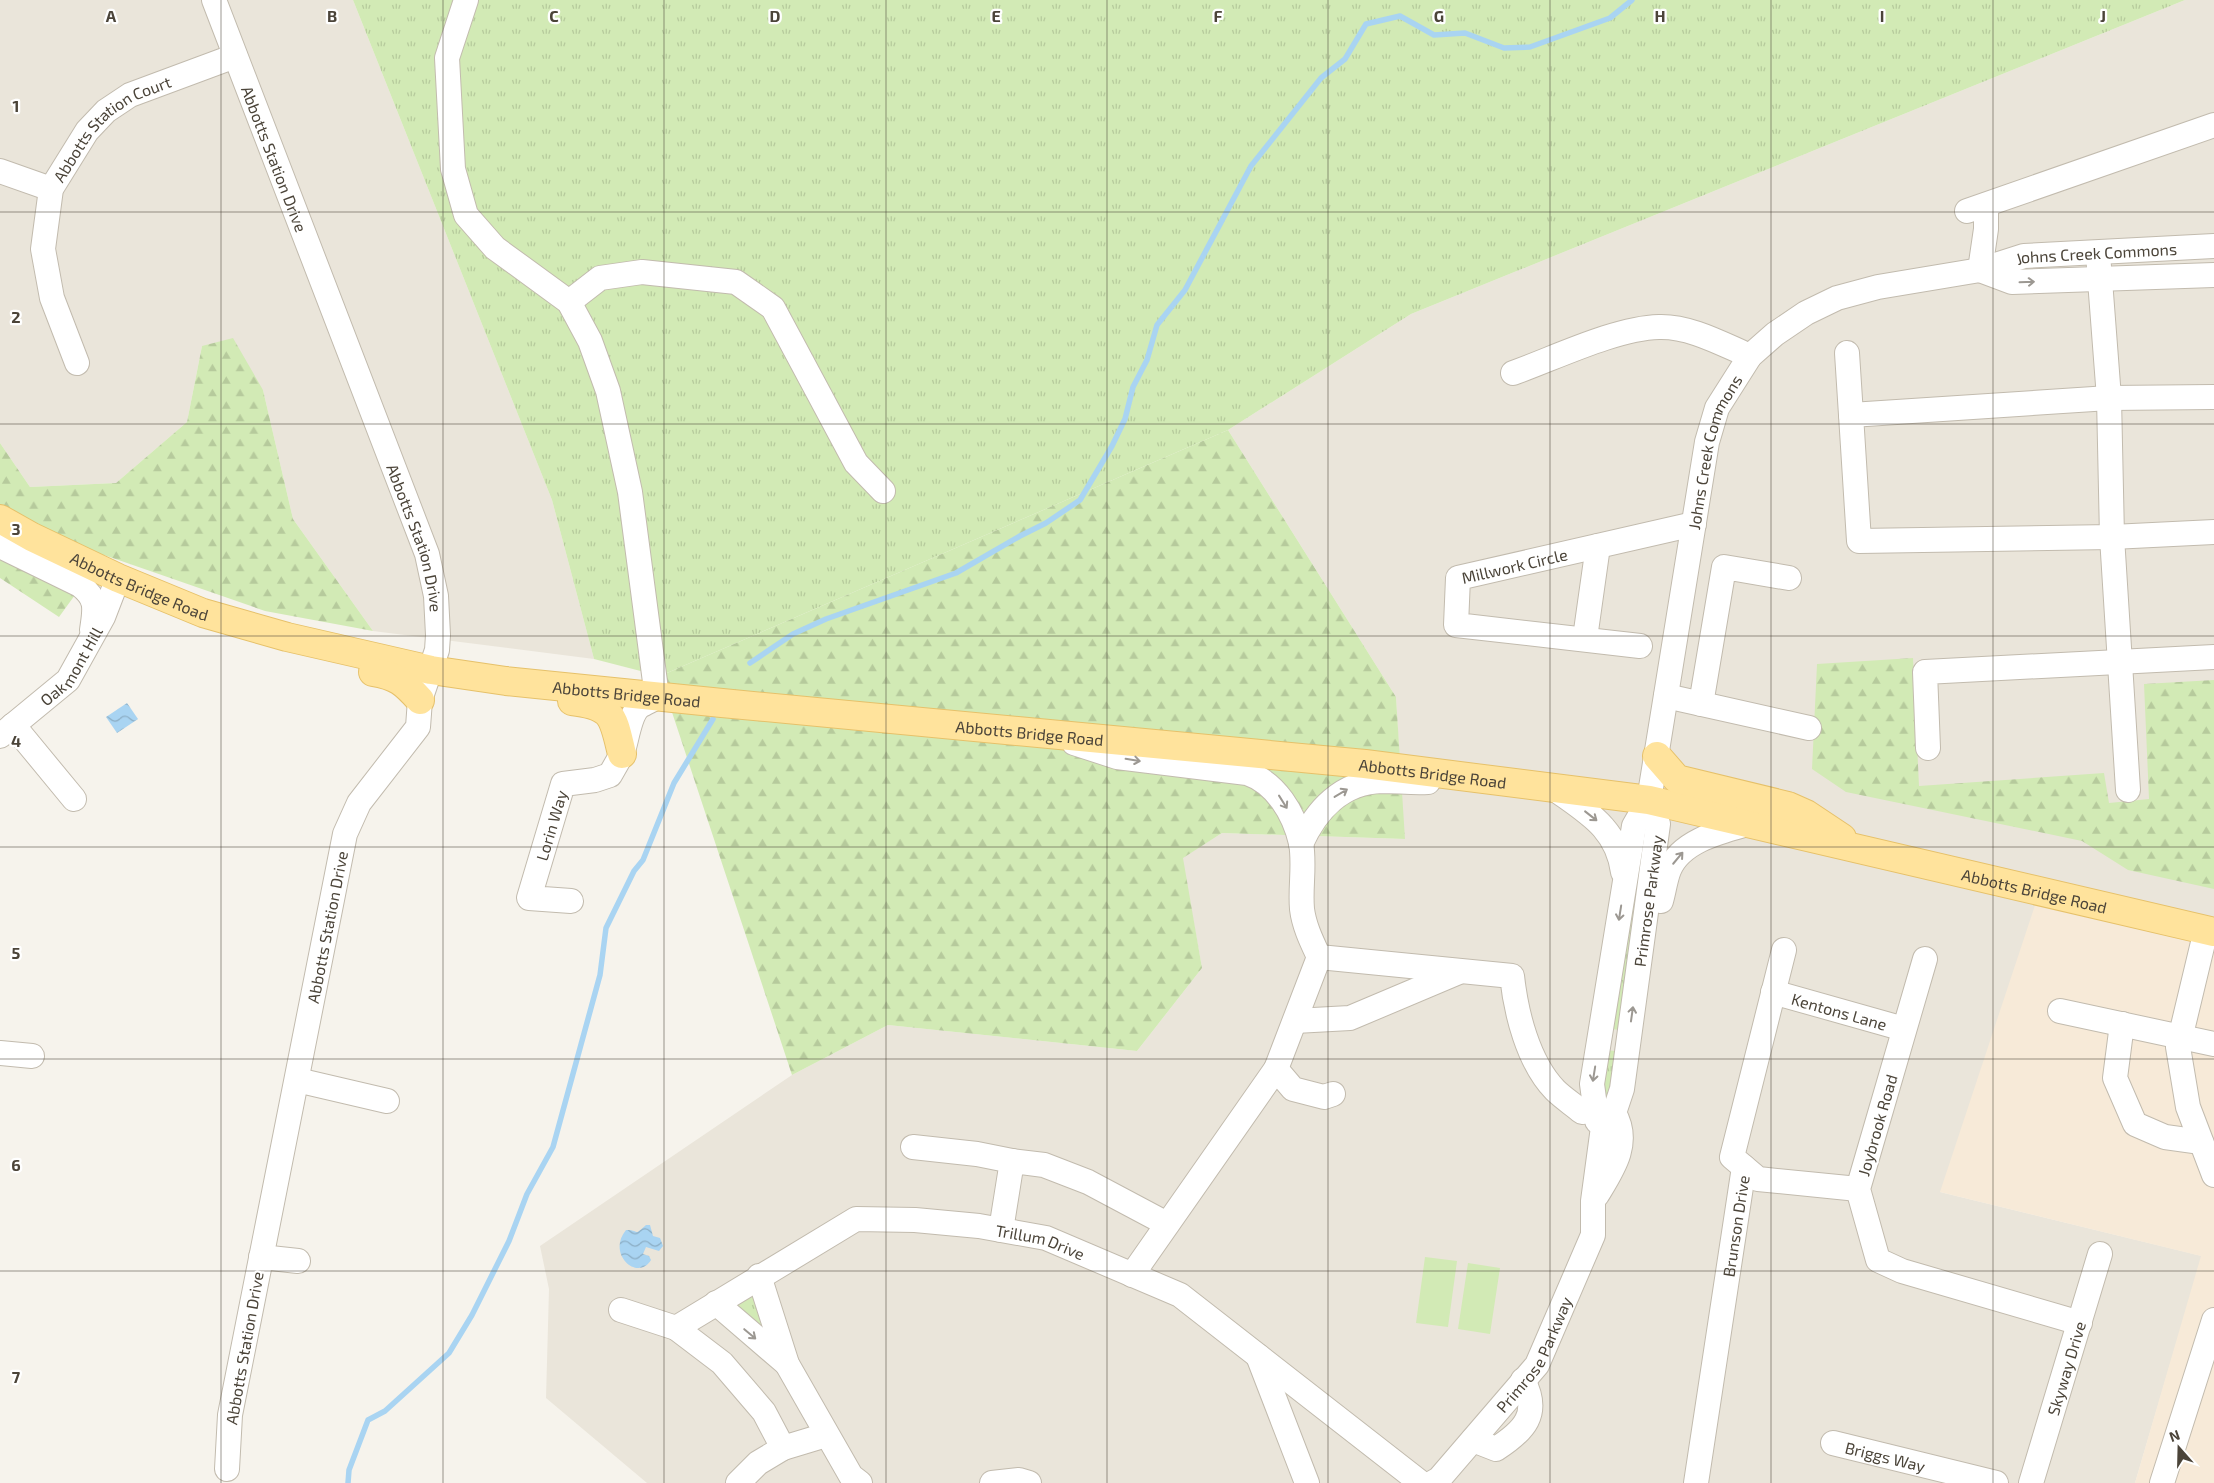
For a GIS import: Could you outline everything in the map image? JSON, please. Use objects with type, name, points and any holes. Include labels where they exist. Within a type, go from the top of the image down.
[{"type":"main road","name":"Abbotts Bridge Road","points":[[0,519],[32,537],[118,578],[203,613],[287,637],[431,670],[506,681],[657,697],[1364,764],[1649,800],[2210,931]]},
{"type":"main road","points":[[287,637],[295,654],[302,658],[394,676],[404,682],[420,700]]},
{"type":"main road","name":"Abbotts Bridge Road","points":[[506,681],[506,689],[516,696],[575,701],[605,709],[613,718],[622,754]]},
{"type":"main road","name":"Abbotts Bridge Road","points":[[1657,756],[1677,779],[1788,806],[1806,814],[1855,848]]},
{"type":"street","name":"Abbotts Station Drive","points":[[214,0],[427,554],[436,596],[438,635],[431,670],[420,700],[418,727],[359,803],[345,834],[230,1415],[227,1469]]},
{"type":"street","points":[[466,0],[447,58],[453,169],[466,215],[495,248],[569,302],[590,341],[608,391],[630,492],[657,697]]},
{"type":"street","name":"Abbotts Station Court","points":[[77,363],[52,298],[44,249],[51,189],[87,132],[106,111],[130,95],[235,56]]},
{"type":"street","points":[[1980,270],[1986,229],[1976,208],[2214,125]]},
{"type":"street","points":[[0,171],[51,189]]},
{"type":"street","name":"Johns Creek Commons","points":[[1649,800],[1707,442],[1718,408],[1750,356],[1775,334],[1806,313],[1837,298],[1878,287],[1980,270],[2024,256],[2098,254],[2214,246]]},
{"type":"street","points":[[2185,248],[2186,276]]},
{"type":"street","points":[[2098,254],[2109,398],[2112,536],[2128,790]]},
{"type":"street","name":"Johns Creek Commons","points":[[1980,270],[2012,282],[2214,275]]},
{"type":"street","points":[[569,302],[600,278],[642,272],[736,282],[773,308],[856,463],[883,491]]},
{"type":"street","points":[[1513,373],[1618,334],[1659,327],[1706,337],[1750,356]]},
{"type":"street","points":[[1847,353],[1859,541],[2214,532]]},
{"type":"street","points":[[1851,415],[2109,398],[2213,397]]},
{"type":"street","name":"Millwork Circle","points":[[1640,646],[1585,638],[1456,625],[1458,578],[1694,524]]},
{"type":"street","name":"Abbotts Bridge Road","points":[[0,546],[80,584],[91,593],[94,603],[90,642]]},
{"type":"street","name":"Millwork Circle","points":[[1585,638],[1598,546]]},
{"type":"street","points":[[1701,704],[1724,567],[1790,578]]},
{"type":"street","name":"Oakmont Hill","points":[[7,730],[68,680],[103,617],[118,578]]},
{"type":"street","points":[[1928,748],[1926,672],[2214,657]]},
{"type":"street","name":"Lorin Way","points":[[622,754],[628,694]]},
{"type":"street","points":[[1666,696],[1809,728]]},
{"type":"street","name":"Lorin Way","points":[[571,901],[529,898],[563,784],[595,780],[610,775],[622,754],[628,737],[630,721],[638,707],[657,697]]},
{"type":"street","points":[[7,730],[74,799]]},
{"type":"street","points":[[1053,736],[1117,757],[1247,773],[1261,778],[1274,789],[1286,807],[1301,844],[1302,911],[1310,938],[1319,957],[1276,1069],[1132,1275]]},
{"type":"street","points":[[1301,844],[1308,826],[1328,802],[1341,792],[1359,784],[1380,781],[1445,781],[1468,776]]},
{"type":"street","name":"Abbotts Bridge Road","points":[[1552,787],[1599,822],[1613,838],[1622,861],[1624,885]]},
{"type":"street","name":"Primrose Parkway","points":[[1593,1201],[1618,1162],[1621,1125],[1602,1114],[1592,1084],[1634,826],[1649,800]]},
{"type":"street","name":"Primrose Parkway","points":[[1433,1482],[1473,1440],[1537,1365],[1593,1236],[1593,1201],[1582,1166],[1590,1127],[1622,1089],[1658,824],[1649,800]]},
{"type":"street","points":[[1641,950],[1656,925],[1669,869],[1686,848],[1711,835],[1751,823]]},
{"type":"street","points":[[2210,931],[2178,1046],[2188,1107],[2214,1175]]},
{"type":"street","name":"Brunson Drive","points":[[1696,1483],[1744,1167],[1732,1157],[1784,950]]},
{"type":"street","points":[[1319,957],[1512,976],[1514,998],[1533,1058],[1555,1090],[1582,1112],[1602,1114]]},
{"type":"street","name":"Joybrook Road","points":[[1925,959],[1858,1189],[1878,1260],[1902,1271],[2080,1323]]},
{"type":"street","points":[[1295,1021],[1350,1018],[1461,971]]},
{"type":"street","name":"Kentons Lane","points":[[1773,992],[1904,1029]]},
{"type":"street","points":[[2060,1011],[2214,1044]]},
{"type":"street","points":[[2122,1024],[2115,1078],[2135,1124],[2165,1137],[2201,1142]]},
{"type":"street","points":[[1600,1039],[1628,1043]]},
{"type":"street","points":[[0,1053],[32,1056]]},
{"type":"street","points":[[1276,1069],[1293,1089],[1324,1097],[1333,1094]]},
{"type":"street","points":[[297,1080],[387,1101]]},
{"type":"street","points":[[913,1147],[977,1154],[1012,1162],[1044,1164],[1079,1179],[1168,1224]]},
{"type":"street","points":[[1001,1230],[1012,1162]]},
{"type":"street","points":[[1744,1167],[1758,1179],[1858,1189]]},
{"type":"street","name":"Trillum Drive","points":[[676,1328],[856,1219],[915,1220],[1001,1230],[1046,1238],[1180,1295],[1258,1356],[1433,1482]]},
{"type":"street","name":"Skyway Drive","points":[[2031,1483],[2100,1254]]},
{"type":"street","name":"Abbotts Station Drive","points":[[261,1257],[298,1261]]},
{"type":"street","points":[[759,1276],[787,1364],[851,1476],[860,1483]]},
{"type":"street","points":[[716,1303],[787,1364]]},
{"type":"street","points":[[621,1310],[676,1328],[722,1362],[764,1412],[783,1448]]},
{"type":"street","points":[[2162,1483],[2214,1320]]},
{"type":"street","points":[[1258,1356],[1307,1483]]},
{"type":"street","points":[[738,1483],[758,1463],[783,1448],[826,1435]]},
{"type":"street","name":"Briggs Way","points":[[1833,1443],[1996,1483]]},
{"type":"street","points":[[992,1483],[1019,1480],[1029,1483]]},
{"type":"shaded area","points":[[0,0],[353,0],[552,500],[594,659],[373,631],[293,519],[263,390],[202,346],[187,422],[116,483],[30,487],[0,443]]},
{"type":"shaded area","points":[[2185,0],[2214,0],[2214,920],[1940,1192],[2202,1256],[2135,1483],[647,1483],[546,1398],[549,1289],[540,1246],[792,1075],[888,1025],[1137,1051],[1202,968],[1182,858],[1222,833],[1404,839],[1396,697],[1228,430],[1411,314]]},
{"type":"shaded area","points":[[2041,887],[2214,920],[2214,1483],[2135,1483],[2201,1256],[1940,1192]]},
{"type":"green space","points":[[353,0],[2185,0],[1411,314],[1228,430],[660,676],[594,659],[552,500]]},
{"type":"green space","points":[[233,338],[263,390],[293,519],[373,631],[265,611],[104,555],[59,617],[0,578],[0,443],[30,487],[116,483],[187,422],[202,346]]},
{"type":"green space","points":[[1228,430],[1396,697],[1405,839],[1222,833],[1183,858],[1202,968],[1137,1051],[888,1025],[792,1075],[660,676]]},
{"type":"green space","points":[[1913,658],[1919,786],[2104,773],[2109,803],[2149,799],[2144,684],[2214,680],[2214,889],[2128,870],[2082,841],[1846,792],[1812,769],[1817,664]]},
{"type":"green space","points":[[1644,831],[1649,832],[1619,1030],[1612,1029]]},
{"type":"green space","points":[[1607,1050],[1615,1051],[1609,1097],[1600,1096]]},
{"type":"green space","points":[[1425,1257],[1457,1261],[1448,1327],[1416,1323]]},
{"type":"green space","points":[[1468,1263],[1500,1268],[1490,1334],[1458,1329]]},
{"type":"green space","points":[[751,1295],[757,1298],[775,1340],[743,1319],[735,1302]]},
{"type":"water","points":[[127,703],[138,719],[117,733],[106,717]]},
{"type":"water","points":[[646,1225],[650,1225],[653,1236],[660,1238],[663,1246],[659,1251],[646,1247],[643,1254],[649,1256],[651,1260],[645,1266],[639,1268],[632,1267],[622,1256],[620,1248],[621,1239],[626,1230],[638,1232]]},
{"type":"waterway","points":[[750,663],[793,634],[826,619],[956,573],[1046,523],[1080,500],[1112,446],[1125,419],[1133,387],[1147,360],[1157,325],[1185,290],[1251,166],[1321,78],[1345,59],[1366,24],[1400,16],[1434,35],[1465,33],[1504,48],[1530,47],[1610,18],[1632,0]]},
{"type":"waterway","points":[[348,1483],[349,1470],[368,1420],[385,1411],[449,1353],[472,1315],[509,1241],[527,1194],[553,1147],[600,975],[606,928],[634,871],[643,860],[674,783],[713,719]]}]
